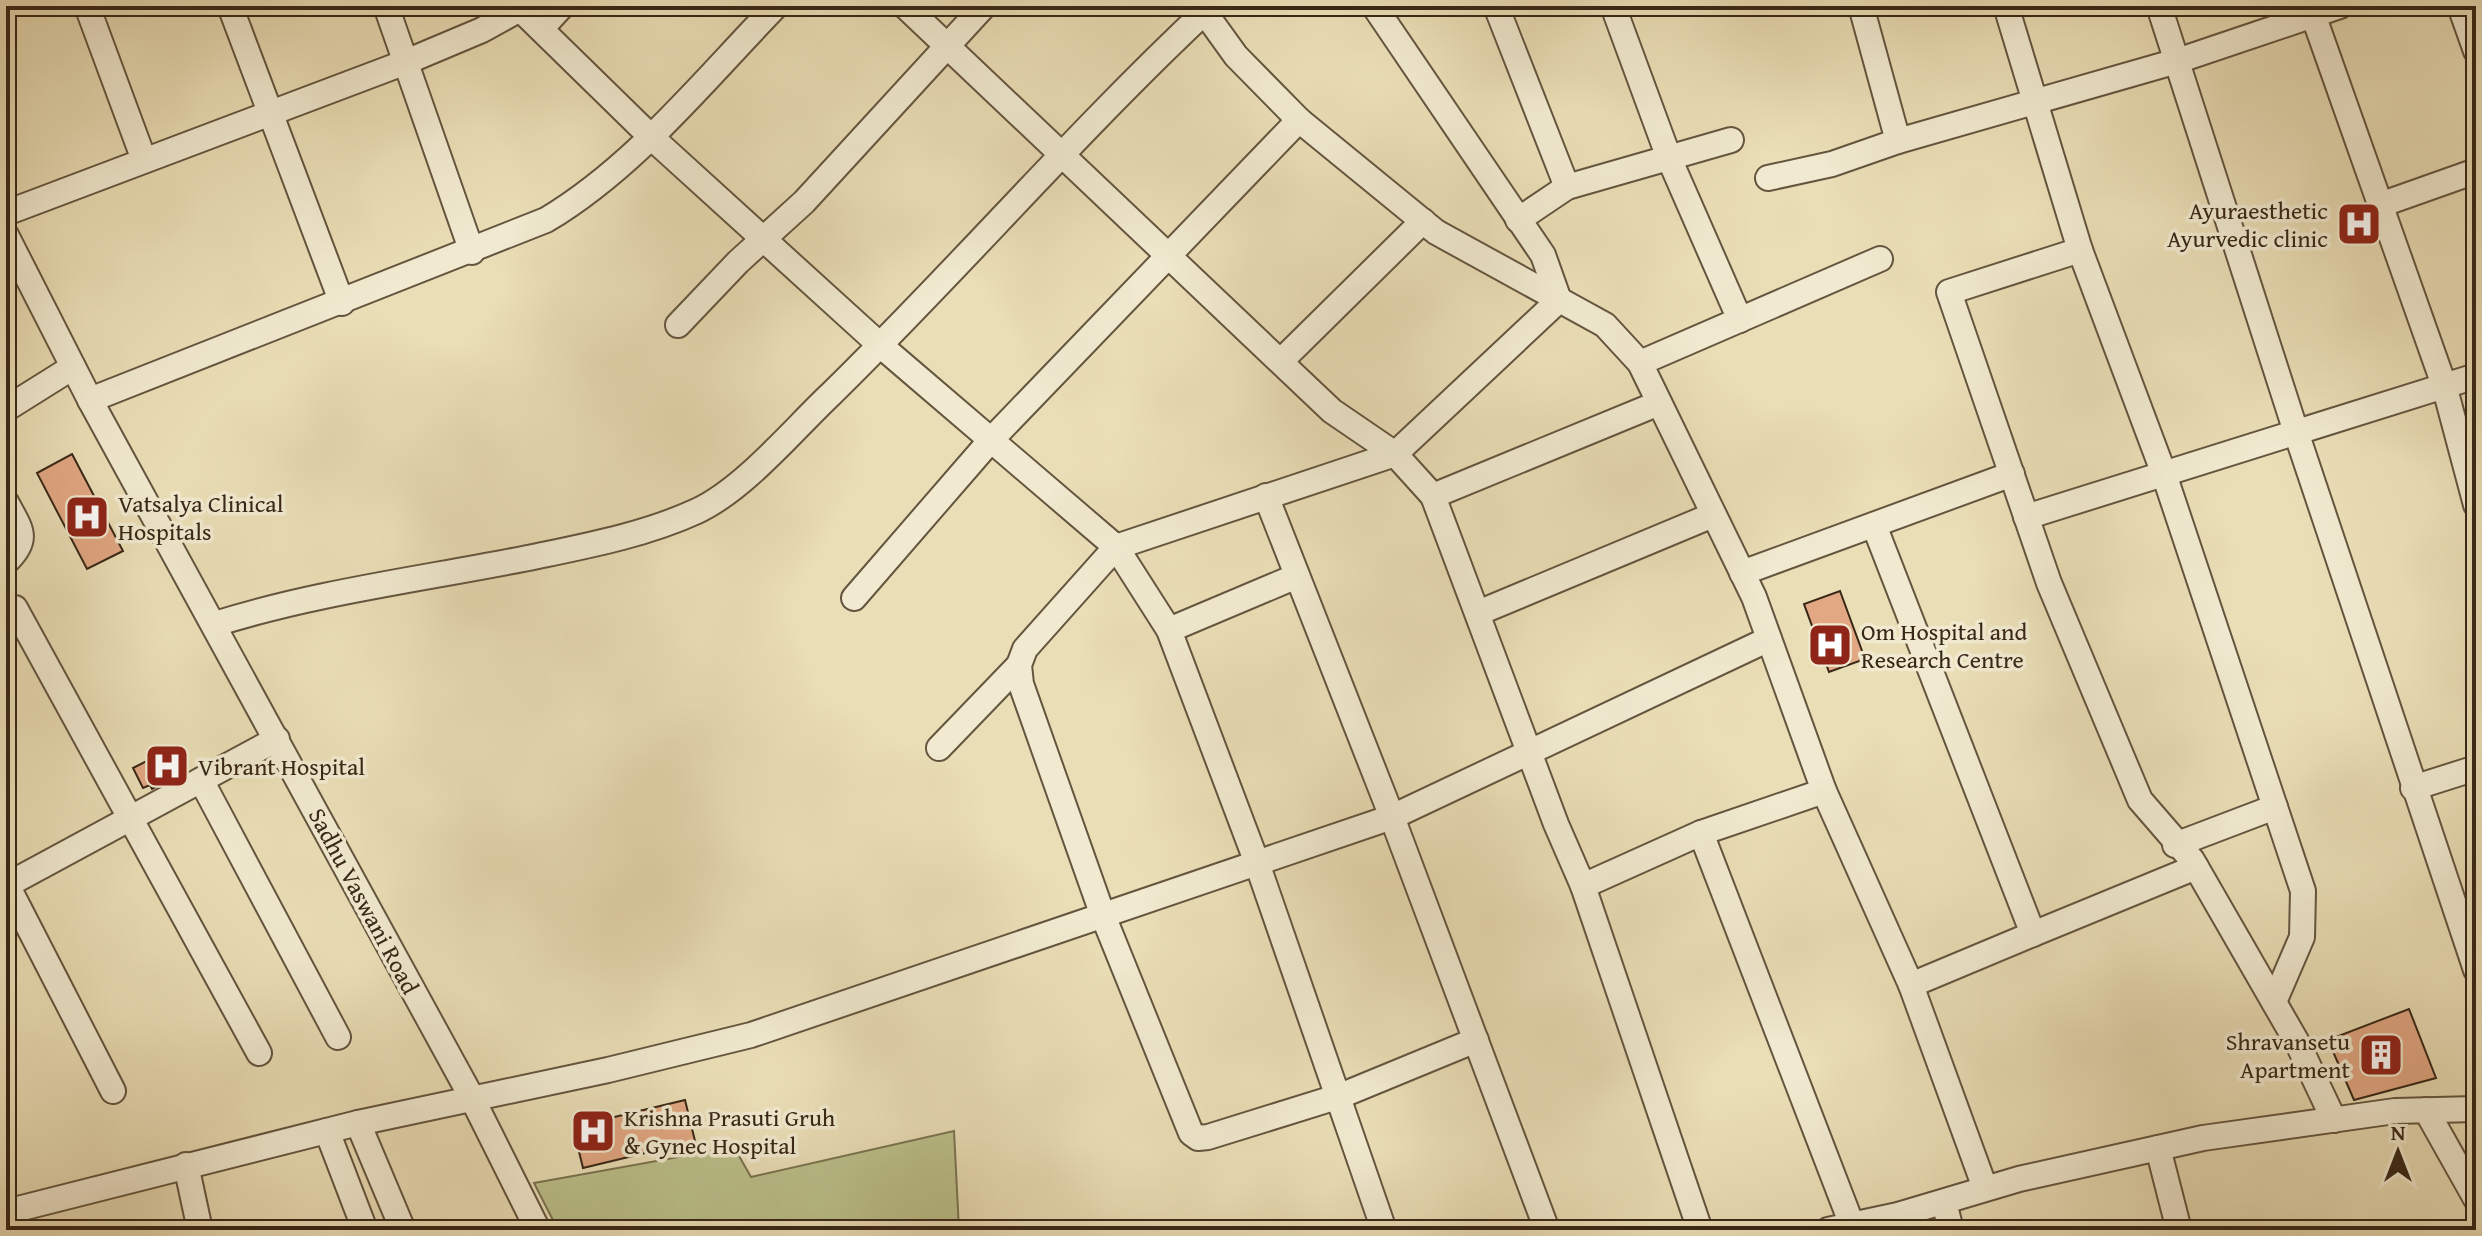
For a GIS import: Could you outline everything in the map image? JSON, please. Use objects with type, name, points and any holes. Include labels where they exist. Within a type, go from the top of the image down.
[{"type":"street","points":[[87,6],[144,160]]},
{"type":"street","points":[[230,6],[342,303]]},
{"type":"street","points":[[386,6],[472,252]]},
{"type":"street","points":[[541,29],[562,6]]},
{"type":"street","points":[[90,400],[472,252],[546,220],[584,198],[650,136],[776,6]]},
{"type":"street","points":[[905,6],[1332,411],[1395,454],[1433,496],[1583,886],[1700,1230]]},
{"type":"street","points":[[678,325],[804,202],[984,6]]},
{"type":"street","points":[[1374,6],[1543,255],[1559,300]]},
{"type":"street","points":[[1496,6],[1567,187]]},
{"type":"street","points":[[1613,6],[1669,158],[1740,320]]},
{"type":"street","points":[[1861,6],[1898,141]]},
{"type":"street","points":[[2006,6],[2080,250],[2164,474],[2303,891],[2302,937],[2274,1002]]},
{"type":"street","points":[[2159,6],[2413,788],[2476,970]]},
{"type":"street","points":[[1768,178],[1832,164],[1898,141],[2177,61],[2311,10],[2340,6]]},
{"type":"street","points":[[2460,6],[2476,51]]},
{"type":"street","points":[[6,213],[406,62],[482,30],[519,7],[650,136],[880,345],[1116,547],[1169,630],[1257,863],[1384,1230]]},
{"type":"street","points":[[215,624],[307,598],[576,549],[657,527],[700,510],[735,485],[880,345],[1061,152],[1205,8],[1236,56],[1299,120],[1436,232],[1605,325],[1640,363],[1742,573],[1824,791],[1911,985],[1985,1188]]},
{"type":"street","points":[[2311,10],[2444,385],[2476,505]]},
{"type":"street","points":[[854,598],[990,441],[1299,120]]},
{"type":"street","points":[[1518,220],[1567,187],[1731,140]]},
{"type":"street","points":[[2380,205],[2476,171]]},
{"type":"street","points":[[1281,361],[1423,221]]},
{"type":"street","name":"Sadhu Vaswani Road","points":[[6,235],[14,271],[73,367],[215,624],[472,1098],[538,1230]]},
{"type":"street","points":[[2080,250],[1949,292],[2049,583],[2140,800],[2196,867],[2274,1002],[2334,1120]]},
{"type":"street","points":[[1640,363],[1880,259]]},
{"type":"street","points":[[939,748],[1019,665],[1025,649],[1116,547],[1395,454],[1559,300]]},
{"type":"street","points":[[6,409],[73,367]]},
{"type":"street","points":[[2026,517],[2476,376]]},
{"type":"street","points":[[1433,496],[1659,403]]},
{"type":"street","points":[[1742,573],[2012,474]]},
{"type":"street","points":[[1266,496],[1392,817],[1547,1230]]},
{"type":"street","points":[[6,502],[23,533],[20,549],[6,562]]},
{"type":"street","points":[[1478,613],[1713,515]]},
{"type":"street","points":[[1874,525],[2033,934]]},
{"type":"street","points":[[1169,630],[1297,576]]},
{"type":"street","points":[[15,608],[259,1053]]},
{"type":"street","points":[[6,1212],[358,1123],[751,1035],[1102,913],[1392,817],[1769,639]]},
{"type":"street","points":[[1019,665],[1021,684],[1102,913],[1191,1133],[1198,1138],[1208,1137],[1340,1096],[1476,1040]]},
{"type":"street","points":[[113,1091],[6,884],[277,739]]},
{"type":"street","points":[[2413,788],[2476,768]]},
{"type":"street","points":[[201,780],[338,1037]]},
{"type":"street","points":[[1583,886],[1701,833],[1824,791]]},
{"type":"street","points":[[2175,845],[2275,807]]},
{"type":"street","points":[[1701,833],[1863,1225]]},
{"type":"street","points":[[1911,985],[2196,867]]},
{"type":"street","points":[[1828,1230],[1863,1225],[1985,1188],[2158,1148],[2334,1120],[2426,1110],[2476,1109]]},
{"type":"street","points":[[2426,1110],[2476,1199]]},
{"type":"street","points":[[358,1123],[403,1230]]},
{"type":"street","points":[[327,1131],[365,1230]]},
{"type":"street","points":[[2158,1148],[2179,1230]]},
{"type":"street","points":[[186,1165],[200,1230]]},
{"type":"street","points":[[1944,1202],[1951,1230]]},
{"type":"green space","points":[[954,1131],[959,1230],[558,1230],[534,1183],[734,1147],[751,1177]]},
{"type":"building","points":[[72,454],[123,551],[87,569],[37,473]]},
{"type":"building","points":[[1840,591],[1865,659],[1829,672],[1804,604]]},
{"type":"building","points":[[174,747],[186,771],[152,789],[150,785],[143,788],[133,768]]},
{"type":"building","name":"Shravansetu Apartment","points":[[2409,1009],[2436,1078],[2354,1100],[2328,1040]]},
{"type":"building","points":[[685,1100],[695,1141],[583,1168],[573,1127]]},
{"type":"place","name":"Ayuraesthetic Ayurvedic clinic","points":[[2359,224]]},
{"type":"place","name":"Vatsalya Clinical Hospitals","points":[[87,517]]},
{"type":"place","name":"Om Hospital and Research Centre","points":[[1830,645]]},
{"type":"place","name":"Vibrant Hospital","points":[[167,766]]},
{"type":"place","name":"Shravansetu Apartment","points":[[2381,1055]]},
{"type":"place","name":"Krishna Prasuti Gruh & Gynec Hospital","points":[[593,1131]]}]
